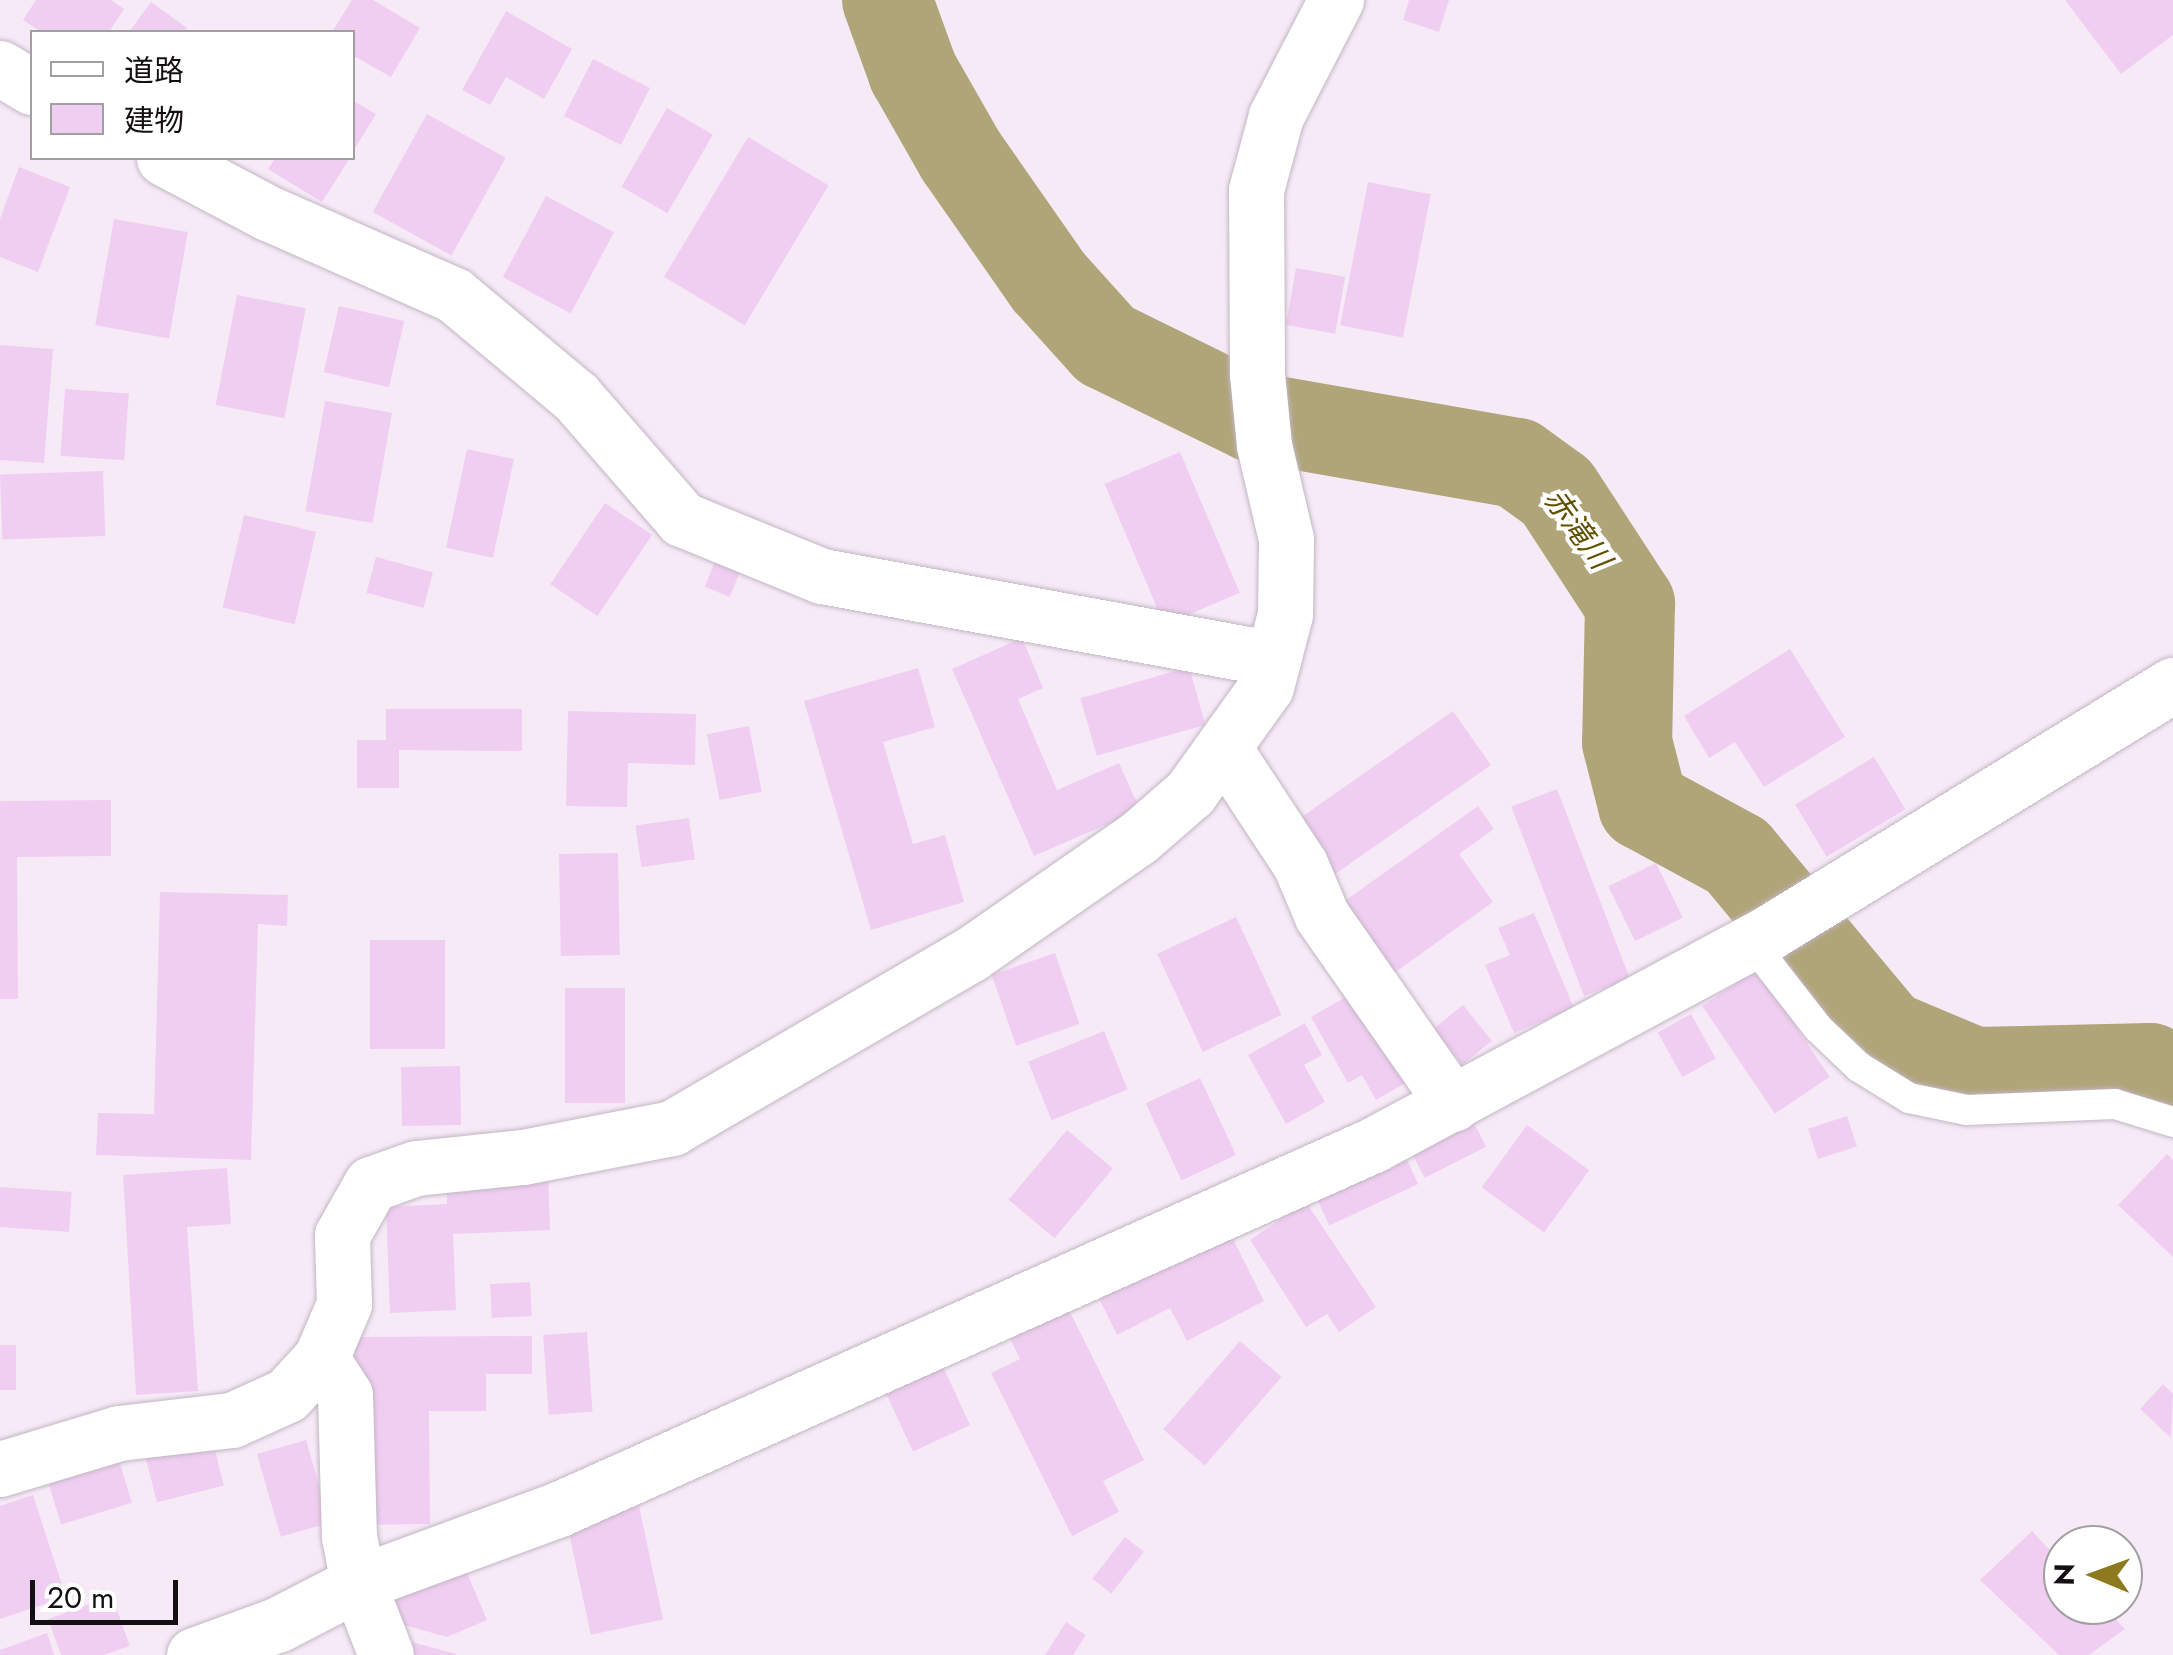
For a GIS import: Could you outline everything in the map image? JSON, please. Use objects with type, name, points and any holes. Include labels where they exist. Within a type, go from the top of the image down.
[{"type":"street","points":[[0,1469],[119,1433],[232,1420],[287,1395],[321,1358],[344,1304],[342,1235],[371,1184],[416,1168],[524,1157],[672,1128],[971,954],[1138,838],[1190,793],[1266,687],[1285,614],[1286,539],[1264,445],[1257,374],[1256,190],[1276,116],[1336,0]]},
{"type":"street","points":[[0,68],[30,85]]},
{"type":"street","points":[[168,160],[268,213],[454,295],[576,397],[682,518],[822,576],[1273,659]]},
{"type":"street","points":[[194,1655],[279,1624],[358,1582],[576,1502],[1453,1104],[1760,938],[2173,685]]},
{"type":"street","points":[[1223,747],[1300,864],[1322,916],[1453,1104]]},
{"type":"street","points":[[321,1358],[345,1395],[350,1536],[358,1582],[386,1655]]},
{"type":"lane","points":[[1760,938],[1818,1028],[1859,1067],[1909,1098],[1967,1110],[2115,1104],[2173,1122]]},
{"type":"building","points":[[36,0],[111,0],[124,9],[110,30],[38,30],[23,20]]},
{"type":"building","points":[[352,0],[373,0],[420,28],[391,77],[355,57],[355,30],[333,30]]},
{"type":"building","points":[[1409,0],[1449,0],[1439,32],[1403,20]]},
{"type":"building","points":[[2065,0],[2173,0],[2173,35],[2121,74]]},
{"type":"building","points":[[151,2],[187,28],[186,30],[130,30]]},
{"type":"building","points":[[506,11],[572,49],[544,99],[506,77],[490,105],[462,90]]},
{"type":"building","points":[[593,59],[650,88],[621,145],[564,116]]},
{"type":"building","points":[[355,102],[376,114],[355,148]]},
{"type":"building","points":[[667,108],[713,134],[667,213],[622,187]]},
{"type":"building","points":[[427,114],[506,158],[451,256],[373,212]]},
{"type":"building","points":[[748,137],[829,185],[745,325],[664,277]]},
{"type":"building","points":[[274,160],[349,160],[322,202],[268,169]]},
{"type":"building","points":[[19,167],[70,187],[38,272],[0,257],[0,219]]},
{"type":"building","points":[[1368,182],[1431,194],[1403,338],[1340,325]]},
{"type":"building","points":[[546,196],[614,232],[571,313],[503,277]]},
{"type":"building","points":[[114,219],[188,232],[169,338],[95,325]]},
{"type":"building","points":[[1296,268],[1345,277],[1335,334],[1286,325]]},
{"type":"building","points":[[237,295],[306,308],[284,418],[216,405]]},
{"type":"building","points":[[339,306],[404,321],[389,387],[324,372]]},
{"type":"building","points":[[0,345],[53,349],[44,463],[0,460]]},
{"type":"building","points":[[65,389],[129,393],[124,460],[60,456]]},
{"type":"building","points":[[325,401],[392,413],[373,523],[306,511]]},
{"type":"building","points":[[467,449],[514,459],[493,558],[446,548]]},
{"type":"building","points":[[1180,452],[1240,593],[1164,625],[1105,484]]},
{"type":"building","points":[[103,471],[105,536],[2,540],[0,475]]},
{"type":"building","points":[[605,503],[652,535],[597,616],[550,584]]},
{"type":"building","points":[[244,515],[316,532],[295,624],[223,608]]},
{"type":"building","points":[[376,557],[433,572],[423,608],[366,593]]},
{"type":"building","points":[[716,559],[741,569],[730,597],[705,587]]},
{"type":"building","points":[[1022,638],[1043,688],[1018,699],[1057,790],[1119,763],[1140,810],[1034,856],[952,669]]},
{"type":"building","points":[[1790,649],[1845,737],[1764,787],[1735,742],[1709,758],[1684,716]]},
{"type":"building","points":[[1189,667],[1206,725],[1097,756],[1080,698]]},
{"type":"building","points":[[918,668],[935,727],[883,742],[913,844],[945,835],[964,902],[871,930],[804,701]]},
{"type":"building","points":[[386,709],[522,709],[522,751],[399,750],[399,788],[357,788],[357,740],[386,740]]},
{"type":"building","points":[[568,711],[696,714],[695,765],[628,763],[627,807],[566,806]]},
{"type":"building","points":[[1453,711],[1491,765],[1332,876],[1294,822]]},
{"type":"building","points":[[749,726],[762,792],[720,800],[707,734]]},
{"type":"building","points":[[1874,757],[1905,809],[1827,857],[1795,804]]},
{"type":"building","points":[[1557,789],[1630,979],[1584,996],[1511,807]]},
{"type":"building","points":[[111,800],[111,856],[17,857],[18,999],[0,999],[0,801]]},
{"type":"building","points":[[1478,806],[1494,829],[1459,854],[1493,902],[1390,976],[1339,905]]},
{"type":"building","points":[[689,818],[695,860],[641,867],[636,826]]},
{"type":"building","points":[[618,853],[620,955],[561,956],[559,854]]},
{"type":"building","points":[[1656,863],[1683,918],[1635,941],[1608,886]]},
{"type":"building","points":[[160,892],[288,895],[287,926],[258,924],[251,1160],[96,1155],[98,1113],[154,1114]]},
{"type":"building","points":[[1534,913],[1574,1008],[1514,1033],[1485,965],[1510,955],[1498,928]]},
{"type":"building","points":[[1236,917],[1282,1015],[1203,1052],[1157,954]]},
{"type":"building","points":[[370,940],[445,940],[445,1049],[370,1049]]},
{"type":"building","points":[[1055,953],[1079,1024],[1016,1046],[992,975]]},
{"type":"building","points":[[1757,969],[1830,1077],[1775,1114],[1702,1006]]},
{"type":"building","points":[[565,988],[625,988],[625,1103],[565,1103]]},
{"type":"building","points":[[1356,991],[1407,1082],[1376,1100],[1362,1075],[1348,1083],[1311,1017]]},
{"type":"building","points":[[1463,1005],[1492,1041],[1462,1065],[1433,1029]]},
{"type":"building","points":[[1691,1014],[1716,1059],[1682,1077],[1658,1032]]},
{"type":"building","points":[[1305,1023],[1322,1055],[1304,1065],[1325,1102],[1286,1124],[1248,1055]]},
{"type":"building","points":[[1104,1031],[1128,1089],[1052,1120],[1028,1062]]},
{"type":"building","points":[[460,1066],[461,1125],[402,1126],[401,1067]]},
{"type":"building","points":[[1200,1078],[1236,1155],[1182,1180],[1146,1103]]},
{"type":"building","points":[[1468,1111],[1486,1147],[1425,1178],[1407,1142]]},
{"type":"building","points":[[1847,1116],[1857,1146],[1818,1159],[1808,1129]]},
{"type":"building","points":[[1527,1125],[1589,1170],[1544,1233],[1482,1187]]},
{"type":"building","points":[[1067,1130],[1113,1169],[1054,1238],[1009,1200]]},
{"type":"building","points":[[1400,1145],[1418,1184],[1329,1225],[1311,1186]]},
{"type":"building","points":[[2167,1154],[2173,1160],[2173,1257],[2118,1205]]},
{"type":"building","points":[[227,1168],[231,1224],[187,1227],[198,1391],[136,1395],[123,1175]]},
{"type":"building","points":[[548,1170],[550,1230],[453,1234],[456,1310],[390,1313],[386,1207],[447,1204],[446,1174]]},
{"type":"building","points":[[0,1187],[72,1192],[69,1232],[0,1227]]},
{"type":"building","points":[[1306,1202],[1376,1307],[1339,1332],[1327,1314],[1306,1327],[1250,1240]]},
{"type":"building","points":[[1224,1221],[1264,1301],[1187,1341],[1170,1308],[1117,1335],[1094,1288]]},
{"type":"building","points":[[530,1282],[532,1316],[492,1318],[490,1284]]},
{"type":"building","points":[[1062,1296],[1144,1460],[1103,1481],[1119,1512],[1072,1536],[991,1373],[1020,1359],[1004,1326]]},
{"type":"building","points":[[587,1332],[593,1412],[549,1415],[543,1335]]},
{"type":"building","points":[[532,1336],[532,1374],[486,1374],[486,1411],[429,1411],[430,1524],[355,1525],[355,1337]]},
{"type":"building","points":[[1240,1341],[1282,1377],[1205,1465],[1163,1429]]},
{"type":"building","points":[[0,1345],[16,1345],[16,1390],[0,1390]]},
{"type":"building","points":[[938,1356],[970,1425],[913,1452],[881,1383]]},
{"type":"building","points":[[2163,1384],[2173,1394],[2171,1438],[2140,1409]]},
{"type":"building","points":[[212,1438],[224,1486],[157,1502],[145,1455]]},
{"type":"building","points":[[306,1440],[330,1523],[281,1537],[257,1454]]},
{"type":"building","points":[[117,1454],[132,1503],[61,1524],[46,1476]]},
{"type":"building","points":[[33,1495],[66,1597],[0,1619],[0,1506]]},
{"type":"building","points":[[639,1506],[663,1619],[591,1635],[567,1521]]},
{"type":"building","points":[[2032,1531],[2043,1543],[2043,1625],[2121,1625],[2125,1629],[2089,1655],[2059,1655],[1980,1580]]},
{"type":"building","points":[[1125,1537],[1144,1552],[1111,1594],[1092,1579]]},
{"type":"building","points":[[461,1559],[487,1620],[447,1637],[397,1623],[384,1592]]},
{"type":"building","points":[[112,1596],[130,1646],[104,1655],[61,1655],[48,1619]]},
{"type":"building","points":[[1066,1622],[1086,1635],[1073,1655],[1045,1655]]},
{"type":"building","points":[[47,1633],[54,1655],[0,1655],[0,1650]]},
{"type":"building","points":[[401,1639],[456,1654],[456,1655],[410,1655]]},
{"type":"waterway","name":"赤滝川","points":[[887,0],[913,72],[961,156],[1049,282],[1106,345],[1253,417],[1517,463],[1557,492],[1630,604],[1627,742],[1643,805],[1737,856],[1886,1035],[1974,1072],[2150,1068],[2173,1084]]}]
